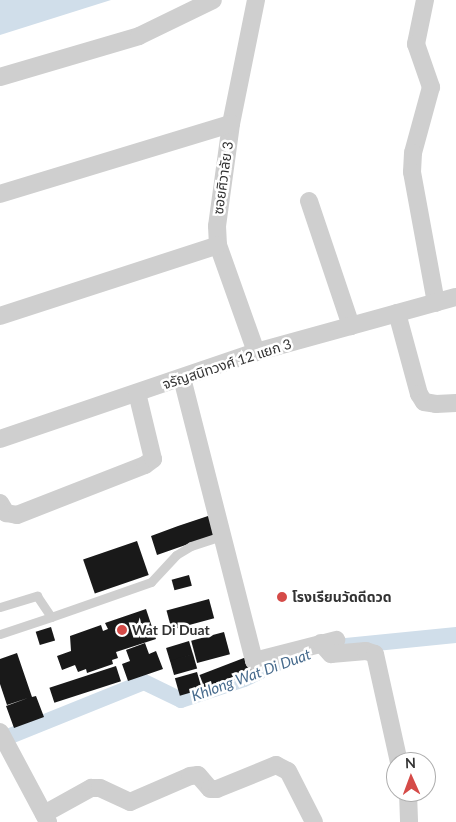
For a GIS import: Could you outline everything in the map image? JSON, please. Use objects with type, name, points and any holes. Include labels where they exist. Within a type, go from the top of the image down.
[{"type":"street","points":[[0,77],[139,36],[213,0]]},
{"type":"street","name":"ซอยศิวาลัย 3","points":[[256,0],[231,124],[217,226],[218,245],[256,352]]},
{"type":"street","points":[[425,0],[416,44],[431,87],[414,153],[412,172],[436,302]]},
{"type":"street","points":[[0,194],[231,124]]},
{"type":"street","points":[[309,201],[351,326]]},
{"type":"street","points":[[0,316],[218,245]]},
{"type":"street","name":"จรัญสนิทวงศ์ 12 แยก 3","points":[[0,439],[256,352],[456,297]]},
{"type":"street","points":[[397,313],[419,394],[424,402],[456,403]]},
{"type":"street","points":[[182,378],[254,662],[327,645],[375,654],[397,752]]},
{"type":"street","points":[[0,503],[6,514],[17,515],[145,465],[153,459],[137,393]]},
{"type":"street","points":[[2,737],[46,818],[91,788],[100,788],[130,802],[190,776],[198,775],[210,789],[217,789],[276,764],[288,771],[314,822]]},
{"type":"street","points":[[408,802],[409,822]]},
{"type":"lane","points":[[0,634],[151,582],[176,555],[191,546],[222,536]]},
{"type":"lane","points":[[0,607],[37,596],[51,618]]},
{"type":"shaded area","points":[[0,0],[111,0],[0,35]]},
{"type":"building","points":[[211,515],[217,534],[157,555],[151,536]]},
{"type":"building","points":[[137,541],[149,575],[95,594],[83,560]]},
{"type":"building","points":[[189,575],[192,586],[174,590],[172,580]]},
{"type":"building","points":[[209,599],[214,618],[172,630],[166,610]]},
{"type":"building","points":[[146,609],[156,639],[116,652],[118,658],[112,660],[113,664],[87,673],[86,669],[78,672],[75,665],[62,670],[57,656],[71,651],[70,636],[101,625],[103,631],[108,629],[105,623]]},
{"type":"building","points":[[51,627],[55,640],[40,645],[36,632]]},
{"type":"building","points":[[224,632],[230,654],[197,663],[191,641]]},
{"type":"building","points":[[189,641],[193,654],[170,661],[166,648]]},
{"type":"building","points":[[145,643],[149,654],[156,651],[163,669],[128,681],[122,664],[130,661],[126,650]]},
{"type":"building","points":[[17,653],[32,697],[36,696],[44,717],[14,728],[6,706],[28,698],[7,705],[0,684],[0,659]]},
{"type":"building","points":[[193,654],[197,668],[174,675],[170,661]]},
{"type":"building","points":[[249,656],[255,672],[206,691],[200,675]]},
{"type":"building","points":[[116,666],[121,681],[54,703],[49,688]]},
{"type":"building","points":[[197,672],[202,689],[180,696],[175,678]]},
{"type":"waterway","name":"Khlong Wat Di Duat","points":[[346,646],[456,635]]},
{"type":"waterway","name":"Khlong Wat Di Duat","points":[[0,740],[144,682],[181,700],[244,679],[284,660]]},
{"type":"place","name":"โรงเรียนวัดดีดวด","points":[[282,597]]},
{"type":"place","name":"Wat Di Duat","points":[[122,630]]}]
